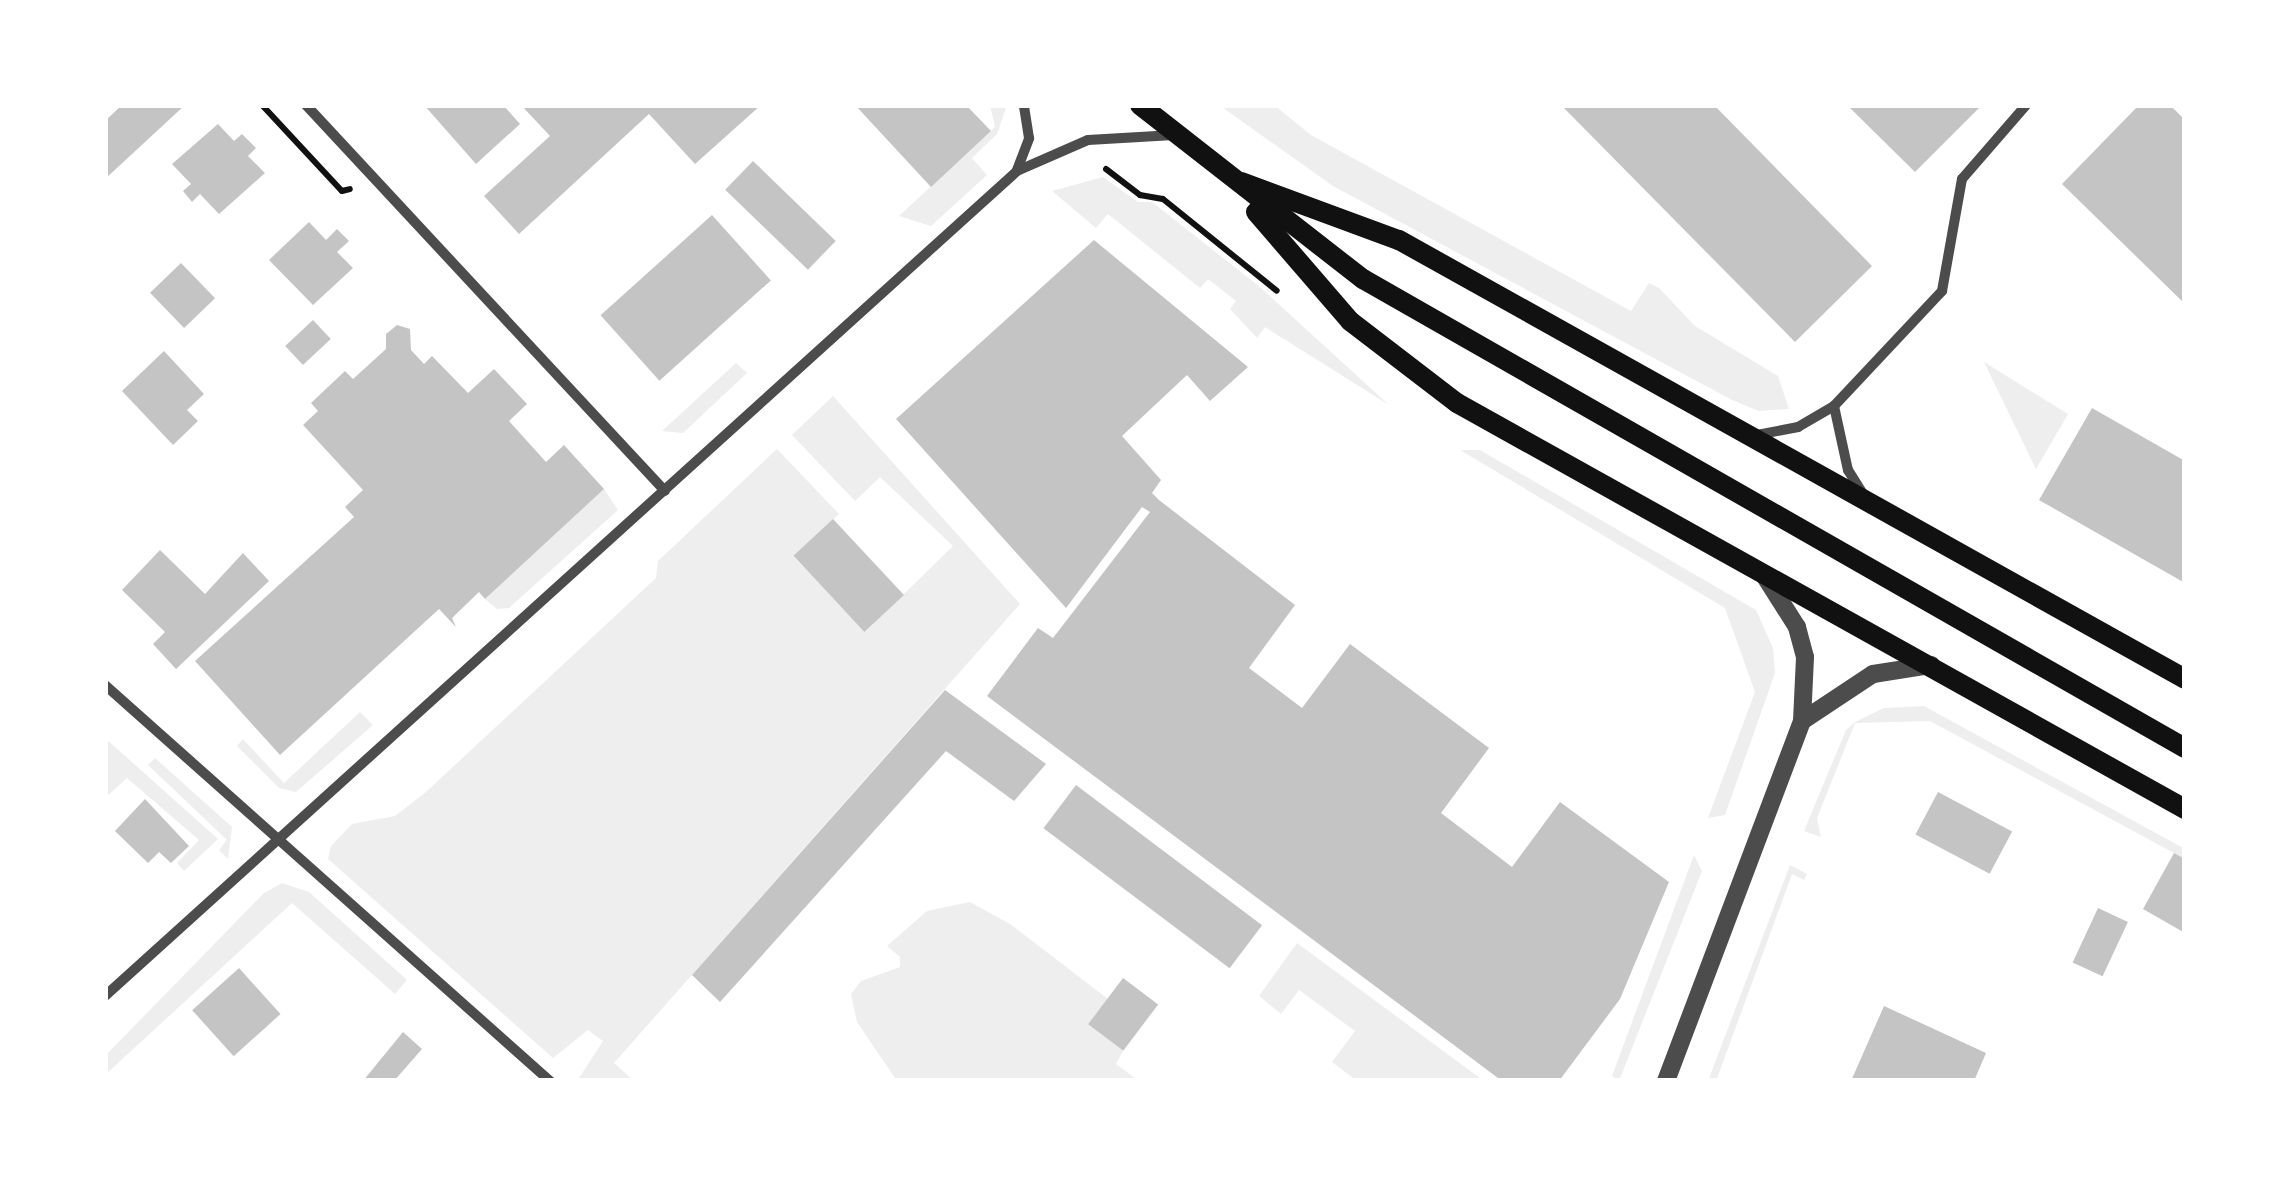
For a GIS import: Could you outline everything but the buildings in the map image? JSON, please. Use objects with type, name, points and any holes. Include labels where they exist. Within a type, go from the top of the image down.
[{"type":"main road","points":[[1140,105],[1226,176],[1363,279],[2185,748]]},
{"type":"main road","points":[[1226,176],[1399,240],[1756,435],[2185,679]]},
{"type":"main road","points":[[1226,176],[1389,356],[1457,403],[1933,665],[2185,809]]},
{"type":"street","points":[[306,105],[664,490]]},
{"type":"street","points":[[1017,171],[1029,138],[1024,105]]},
{"type":"street","points":[[1756,435],[1798,426],[1834,406],[1942,291],[1962,178],[2026,105]]},
{"type":"street","points":[[105,996],[1017,171],[1088,140],[1174,135]]},
{"type":"street","points":[[1834,406],[1848,470],[1865,496]]},
{"type":"street","points":[[1666,1081],[1802,721],[1805,657],[1797,628],[1764,575]]},
{"type":"street","points":[[1802,721],[1873,674],[1933,665]]},
{"type":"street","points":[[105,685],[550,1081]]},
{"type":"shaded area","points":[[990,105],[1007,105],[997,134],[972,158],[987,175],[931,226],[899,216],[995,127]]},
{"type":"shaded area","points":[[1219,105],[1274,105],[1311,135],[1631,311],[1649,283],[1659,288],[1695,326],[1778,376],[1789,409],[1759,411],[1732,400],[1333,186]]},
{"type":"shaded area","points":[[1103,177],[1138,202],[1152,202],[1260,287],[1389,405],[1265,327],[1257,338],[1230,309],[1236,301],[1208,279],[1200,288],[1108,214],[1096,228],[1052,191]]},
{"type":"shaded area","points":[[1984,362],[2068,414],[2036,469]]},
{"type":"shaded area","points":[[736,363],[747,373],[683,433],[662,431]]},
{"type":"shaded area","points":[[833,396],[1020,604],[614,1063],[634,1081],[577,1081],[603,1041],[588,1030],[553,1058],[328,859],[331,846],[352,824],[395,816],[426,792],[656,578],[658,561],[777,449],[839,514],[794,557],[865,632],[953,546],[880,477],[855,501],[792,435]]},
{"type":"shaded area","points":[[1460,450],[1480,450],[1756,610],[1773,648],[1775,673],[1725,815],[1708,818],[1755,692],[1725,608]]},
{"type":"shaded area","points":[[604,489],[618,510],[509,608],[497,609],[485,599]]},
{"type":"shaded area","points":[[1924,706],[2185,849],[2185,859],[1930,721],[1855,723],[1817,818],[1821,837],[1804,831],[1846,730],[1855,722],[1884,708]]},
{"type":"shaded area","points":[[360,712],[373,725],[296,792],[279,788],[237,746],[243,739],[284,783]]},
{"type":"shaded area","points":[[105,738],[218,839],[184,871],[177,863],[199,840],[127,778],[105,798]]},
{"type":"shaded area","points":[[155,758],[232,827],[228,859],[219,850],[227,840],[148,765]]},
{"type":"shaded area","points":[[1694,855],[1702,871],[1619,1081],[1612,1076]]},
{"type":"shaded area","points":[[1790,865],[1807,874],[1804,880],[1792,874],[1716,1081],[1708,1081]]},
{"type":"shaded area","points":[[282,883],[309,892],[407,980],[395,994],[292,903],[105,1075],[105,1056],[264,893]]},
{"type":"shaded area","points":[[970,902],[1010,924],[1108,999],[1089,1025],[1123,1051],[1116,1064],[1139,1081],[897,1081],[857,1022],[851,994],[861,981],[900,967],[900,957],[887,946],[927,911]]},
{"type":"shaded area","points":[[1297,943],[1484,1081],[1357,1081],[1332,1062],[1355,1031],[1299,990],[1281,1014],[1259,996]]}]
